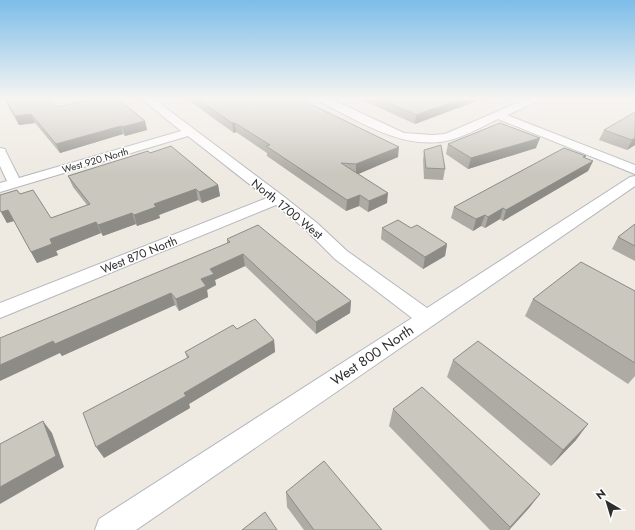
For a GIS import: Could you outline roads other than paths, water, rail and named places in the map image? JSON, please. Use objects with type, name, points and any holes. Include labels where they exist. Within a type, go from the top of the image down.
[{"type":"street","name":"North 1700 West","points":[[179,124],[278,199],[311,226],[341,254],[427,318]]},
{"type":"street","points":[[374,124],[402,136],[432,139],[448,136],[477,124]]},
{"type":"street","points":[[519,124],[635,170]]},
{"type":"street","name":"West 920 North","points":[[0,188],[190,132]]},
{"type":"street","points":[[0,152],[15,183]]},
{"type":"street","name":"West 800 North","points":[[110,530],[635,180]]},
{"type":"street","name":"West 870 North","points":[[0,311],[278,199]]}]
